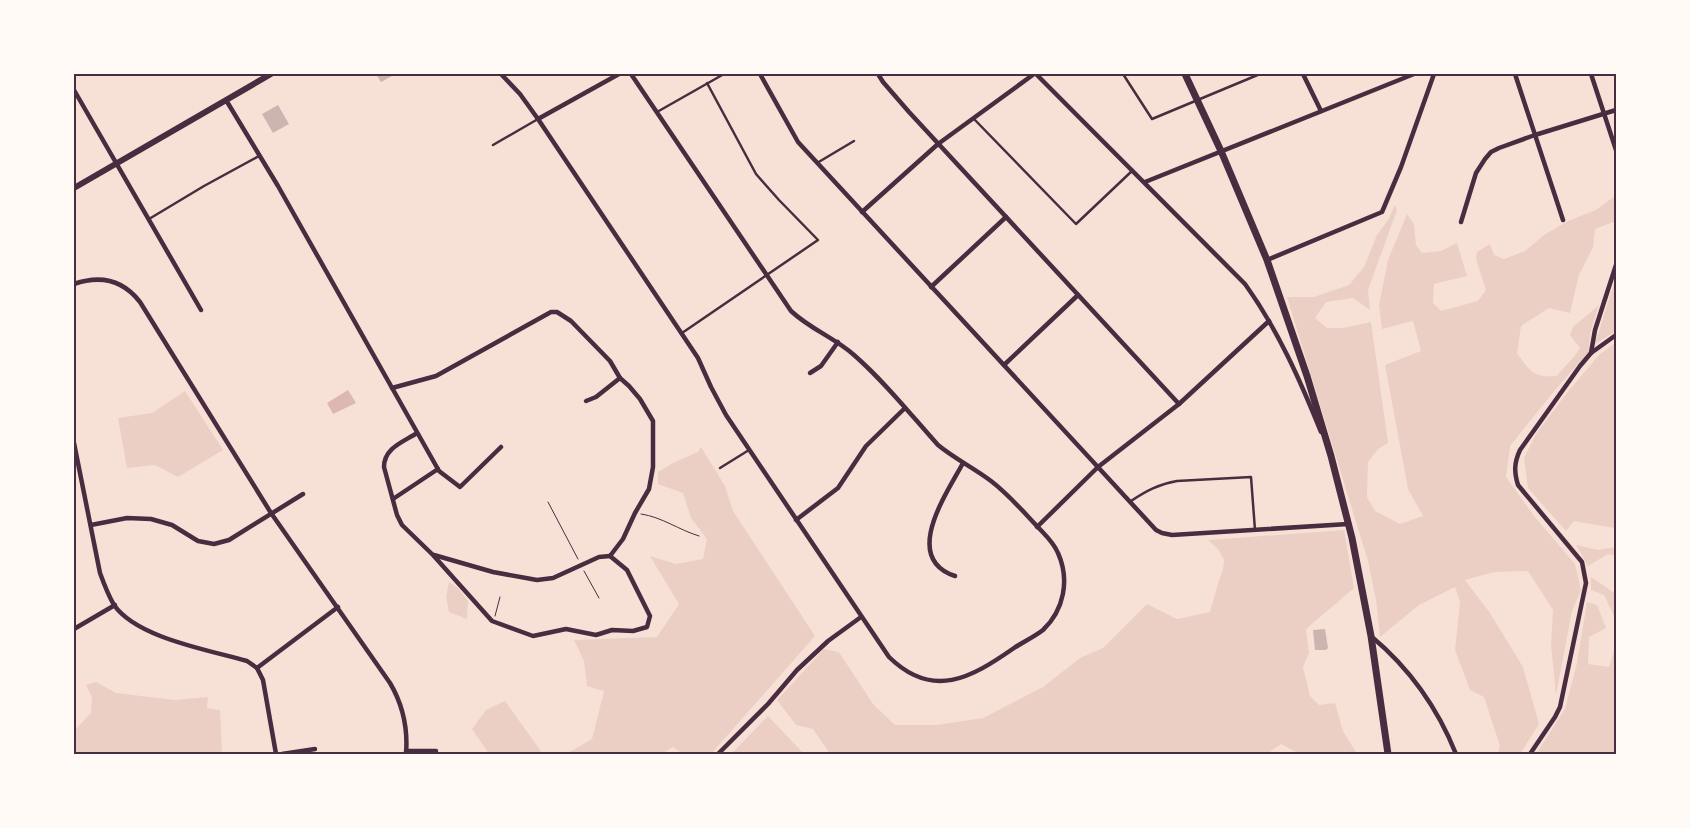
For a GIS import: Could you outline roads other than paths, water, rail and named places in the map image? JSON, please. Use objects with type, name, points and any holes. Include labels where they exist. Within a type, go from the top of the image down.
[{"type":"main road","points":[[74,188],[271,74]]},
{"type":"main road","points":[[1185,74],[1221,151],[1267,260],[1307,376],[1331,456],[1348,524],[1371,636],[1388,754]]},
{"type":"street","points":[[500,74],[520,94],[538,119],[698,358],[722,409],[889,657],[906,671],[926,680],[950,681],[973,674],[1043,630],[1059,607],[1064,593],[1062,564],[1051,541],[1006,493],[991,481],[948,454],[938,445],[867,366],[838,342],[800,319],[792,311],[766,276],[631,74]]},
{"type":"street","points":[[538,119],[619,74]]},
{"type":"street","points":[[760,74],[798,142],[1156,530],[1172,535],[1348,524]]},
{"type":"street","points":[[878,74],[892,93],[938,144],[1180,404]]},
{"type":"street","points":[[862,212],[938,144],[1035,74],[1235,273],[1258,302],[1301,382],[1331,456]]},
{"type":"street","points":[[1303,74],[1321,111]]},
{"type":"street","points":[[1145,182],[1414,74]]},
{"type":"street","points":[[1267,260],[1382,212],[1401,167],[1434,74]]},
{"type":"street","points":[[1514,74],[1563,220]]},
{"type":"street","points":[[1591,74],[1616,150]]},
{"type":"street","points":[[74,90],[201,310]]},
{"type":"street","points":[[226,100],[438,469],[460,487],[501,447]]},
{"type":"street","points":[[1461,222],[1476,173],[1485,158],[1499,148],[1616,110]]},
{"type":"street","points":[[931,287],[1006,217]]},
{"type":"street","points":[[1591,353],[1595,330],[1616,265]]},
{"type":"street","points":[[74,284],[93,279],[110,281],[126,288],[134,296],[271,513],[396,692],[404,718],[406,753],[436,751]]},
{"type":"street","points":[[1004,365],[1078,295]]},
{"type":"street","points":[[392,388],[436,376],[551,312],[557,312],[571,321],[610,361],[620,378],[640,399],[652,421],[654,453],[649,488],[623,539],[610,556],[599,558],[553,578],[537,580],[492,572],[433,555]]},
{"type":"street","points":[[1037,527],[1098,467],[1180,404],[1269,321]]},
{"type":"street","points":[[1530,754],[1560,707],[1586,583],[1582,562],[1523,493],[1516,476],[1515,467],[1520,450],[1569,381],[1591,353],[1616,335]]},
{"type":"street","points":[[810,373],[821,366],[838,342]]},
{"type":"street","points":[[586,401],[596,398],[620,378]]},
{"type":"street","points":[[796,520],[838,488],[866,446],[905,408]]},
{"type":"street","points":[[418,433],[391,449],[386,455],[384,466],[397,515],[402,525],[433,555],[492,621],[533,636],[566,629],[593,635],[612,630],[633,632],[642,630],[647,627],[650,616],[627,570],[610,556]]},
{"type":"street","points":[[74,443],[76,467],[91,525],[100,573],[115,606],[134,624],[146,630],[160,636],[248,661],[257,668],[263,680],[276,754]]},
{"type":"street","points":[[955,576],[943,570],[937,564],[930,547],[930,537],[933,519],[963,463]]},
{"type":"street","points":[[393,499],[438,469]]},
{"type":"street","points":[[91,525],[127,518],[151,519],[172,525],[198,541],[214,544],[228,540],[303,494]]},
{"type":"street","points":[[74,629],[115,606]]},
{"type":"street","points":[[257,668],[338,607]]},
{"type":"street","points":[[718,754],[768,704],[797,670],[828,642],[861,617]]},
{"type":"street","points":[[1371,636],[1400,664],[1429,701],[1456,754]]},
{"type":"street","points":[[282,754],[315,749]]},
{"type":"lane","points":[[657,112],[724,74]]},
{"type":"lane","points":[[1123,74],[1152,119],[1260,74]]},
{"type":"lane","points":[[1243,74],[1246,80]]},
{"type":"lane","points":[[681,333],[818,240],[756,174],[708,83]]},
{"type":"lane","points":[[973,118],[1076,224],[1133,170]]},
{"type":"lane","points":[[494,145],[538,119]]},
{"type":"lane","points":[[817,163],[854,141]]},
{"type":"lane","points":[[148,219],[259,156]]},
{"type":"lane","points":[[720,468],[749,450]]},
{"type":"lane","points":[[1129,502],[1149,489],[1166,483],[1251,477],[1255,530]]}]
